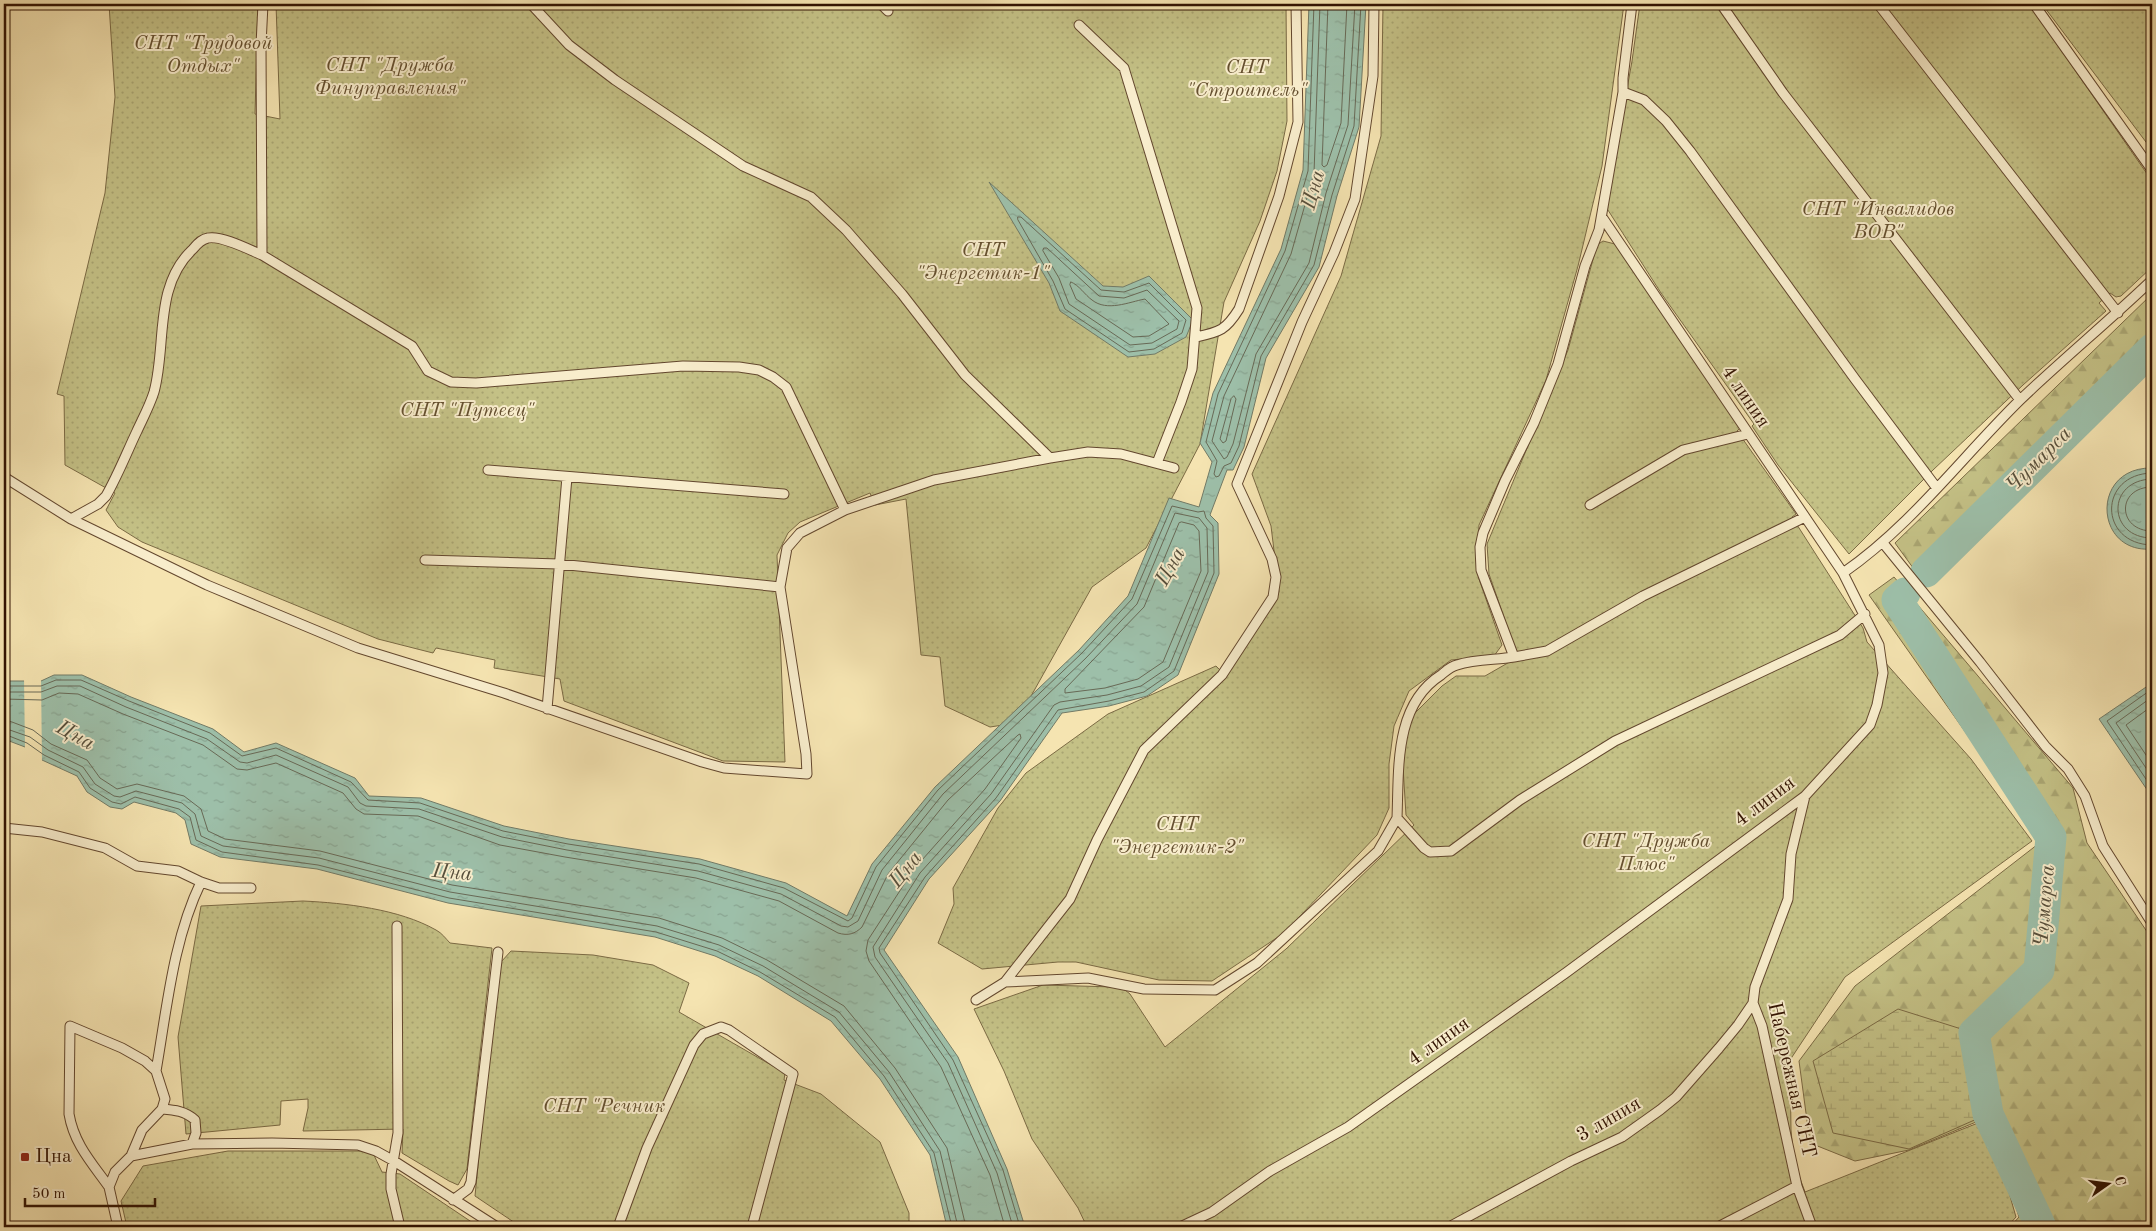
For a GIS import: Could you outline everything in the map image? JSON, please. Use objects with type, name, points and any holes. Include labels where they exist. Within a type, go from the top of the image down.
[{"type":"lane","points":[[262,256],[261,45],[263,4]]},
{"type":"lane","points":[[531,4],[569,45],[615,80],[743,166],[811,198],[846,230],[902,294],[965,375],[1050,458]]},
{"type":"lane","points":[[881,4],[888,11]]},
{"type":"lane","points":[[1196,337],[1218,332],[1230,323],[1239,309],[1279,196],[1298,122],[1296,4]]},
{"type":"lane","points":[[976,1000],[1005,982],[1070,899],[1097,840],[1144,750],[1222,675],[1273,597],[1276,577],[1272,559],[1237,484],[1302,322],[1356,199],[1373,76],[1374,4]]},
{"type":"lane","points":[[1514,657],[1482,570],[1480,548],[1483,533],[1505,481],[1534,423],[1558,364],[1585,266],[1599,230],[1623,92],[1632,4]]},
{"type":"lane","points":[[1721,4],[1783,93],[2020,400]]},
{"type":"lane","points":[[1878,4],[2118,313]]},
{"type":"lane","points":[[2034,4],[2152,170]]},
{"type":"lane","points":[[1079,25],[1124,68],[1198,308],[1192,369],[1157,463]]},
{"type":"lane","points":[[1623,92],[1644,100],[1666,121],[1690,151],[1855,380],[1936,487]]},
{"type":"lane","name":"4 линия","points":[[1180,1227],[1212,1212],[1270,1171],[1311,1149],[1356,1121],[1567,972],[1805,796],[1870,725],[1877,705],[1883,672],[1879,645],[1865,614],[1843,573],[1602,217]]},
{"type":"lane","points":[[71,519],[98,504],[106,496],[154,393],[163,317],[168,292],[176,270],[186,255],[200,242],[209,238],[220,238],[262,256],[412,346],[428,371],[451,382],[476,383],[683,366],[739,367],[759,370],[773,377],[786,387],[845,510]]},
{"type":"lane","points":[[1843,573],[1883,543],[2020,400],[2118,313],[2152,280]]},
{"type":"lane","points":[[1590,505],[1683,450],[1748,434]]},
{"type":"lane","points":[[4,478],[71,519],[207,585],[358,648],[504,693],[724,768],[807,774],[806,754],[780,586],[784,557],[795,537],[819,522],[845,510],[934,480],[1050,458],[1088,452],[1121,454],[1174,468]]},
{"type":"lane","points":[[488,470],[784,494]]},
{"type":"lane","points":[[546,708],[567,477]]},
{"type":"lane","points":[[1005,982],[1088,978],[1144,989],[1215,990],[1257,963],[1378,851],[1397,818],[1399,751],[1412,705],[1420,691],[1434,679],[1456,665],[1547,651],[1643,596],[1805,517]]},
{"type":"lane","points":[[1883,543],[2046,747],[2068,769],[2085,796],[2103,846],[2152,923]]},
{"type":"lane","points":[[425,560],[559,564],[780,586]]},
{"type":"lane","points":[[1397,818],[1424,848],[1430,852],[1451,851],[1520,800],[1615,741],[1840,635],[1865,614]]},
{"type":"lane","name":"Набережная СНТ","points":[[1805,796],[1791,854],[1788,899],[1752,1002],[1764,1036],[1797,1186],[1812,1227]]},
{"type":"lane","points":[[4,828],[42,832],[105,848],[137,866],[178,871],[201,882],[220,888],[251,888]]},
{"type":"lane","points":[[109,1187],[115,1172],[131,1156],[142,1130],[162,1109],[165,1099],[156,1071],[175,963],[190,904],[201,882]]},
{"type":"lane","points":[[397,926],[398,1133],[391,1174],[391,1189],[400,1227]]},
{"type":"lane","points":[[453,1200],[468,1189],[470,1182],[498,952]]},
{"type":"lane","name":"3 линия","points":[[1449,1227],[1571,1161],[1622,1137],[1660,1110],[1676,1097],[1719,1048],[1738,1025],[1752,1002]]},
{"type":"lane","points":[[118,1227],[109,1187],[75,1139],[71,1127],[69,1114],[70,1026],[122,1048],[145,1061],[156,1071]]},
{"type":"lane","points":[[618,1227],[647,1148],[694,1045],[703,1034],[721,1027],[729,1030],[793,1074],[752,1227]]},
{"type":"lane","points":[[162,1109],[178,1110],[188,1114],[195,1120],[196,1133],[192,1144]]},
{"type":"lane","points":[[131,1156],[192,1144],[358,1145],[376,1151],[394,1161],[497,1227]]},
{"type":"lane","points":[[1718,1227],[1797,1186]]},
{"type":"green space","points":[[109,4],[258,4],[255,114],[280,119],[276,4],[1286,4],[1287,121],[1277,171],[1260,221],[1224,302],[1200,444],[1146,548],[1092,587],[1016,723],[990,727],[945,706],[940,657],[921,655],[906,499],[875,505],[870,493],[800,522],[788,533],[777,555],[785,762],[723,761],[564,701],[560,679],[494,668],[495,660],[436,648],[433,653],[378,639],[142,542],[118,527],[106,510],[115,493],[65,465],[64,396],[57,394],[105,193],[115,97]]},
{"type":"green space","name":"СНТ \"Энергетик-2\"","points":[[1383,4],[1624,4],[1602,166],[1578,266],[1546,380],[1479,525],[1477,560],[1479,579],[1502,645],[1494,656],[1451,660],[1409,691],[1394,726],[1389,764],[1389,808],[1377,835],[1284,933],[1212,981],[1159,980],[1076,962],[982,969],[938,943],[954,904],[953,888],[998,808],[1026,773],[1108,714],[1216,666],[1223,673],[1242,650],[1279,592],[1271,526],[1252,474],[1341,276],[1381,136]]},
{"type":"green space","name":"СНТ \"Инвалидов ВОВ\"","points":[[1640,4],[2029,4],[2152,181],[2152,267],[2121,296],[2116,297],[2110,293],[2099,303],[2106,311],[2023,385],[1933,470],[1849,554],[1778,465],[1752,426],[1754,424],[1661,293],[1606,207],[1632,61]]},
{"type":"green space","points":[[2042,4],[2152,4],[2152,150]]},
{"type":"green space","name":"СНТ \"Дружба Плюс\"","points":[[1603,241],[1615,244],[1738,419],[1740,428],[1737,431],[1796,514],[1792,517],[1863,628],[1867,642],[1971,759],[2032,841],[1845,977],[1790,1060],[1791,1130],[1794,1162],[1805,1192],[1988,1119],[2016,1217],[2007,1227],[1087,1227],[1078,1208],[1032,1139],[1004,1071],[974,1009],[1043,985],[1115,987],[1125,990],[1130,994],[1165,1047],[1286,949],[1414,825],[1406,815],[1402,751],[1413,715],[1442,686],[1456,676],[1485,676],[1513,660],[1515,649],[1489,574],[1487,544],[1568,350],[1597,245]]},
{"type":"green space","points":[[2152,294],[2152,361],[1924,583],[1895,543]]},
{"type":"green space","points":[[1894,577],[2073,788],[2087,843],[2152,939],[2152,1227],[2010,1227],[2019,1217],[1988,1117],[1909,1150],[1855,1161],[1810,1143],[1799,1061],[1855,986],[2042,841],[1869,595]]},
{"type":"green space","points":[[303,901],[336,903],[389,912],[436,930],[450,943],[492,948],[467,1169],[458,1185],[402,1153],[403,1129],[303,1131],[308,1099],[281,1101],[280,1125],[186,1134],[178,1037],[201,906]]},
{"type":"green space","name":"СНТ \"Речник","points":[[511,951],[593,955],[653,965],[689,983],[679,1012],[785,1073],[784,1080],[821,1094],[880,1142],[909,1213],[909,1227],[521,1227],[475,1196],[487,1074],[501,962]]},
{"type":"green space","points":[[1898,1009],[1974,1033],[1988,1114],[1909,1149],[1833,1133],[1813,1061]]},
{"type":"green space","points":[[228,1151],[372,1151],[382,1172],[400,1174],[479,1227],[127,1227],[121,1201],[143,1166]]},
{"type":"water","points":[[1309,4],[1366,4],[1359,127],[1337,196],[1319,267],[1266,358],[1244,447],[1233,470],[1227,470],[1210,515],[1218,523],[1219,574],[1178,675],[1147,696],[1109,706],[1062,713],[1000,801],[929,879],[884,950],[958,1057],[1007,1169],[1025,1227],[947,1227],[930,1155],[880,1079],[831,1021],[758,976],[715,956],[655,937],[448,903],[317,869],[220,857],[191,844],[185,820],[176,813],[134,802],[122,809],[110,807],[87,792],[77,776],[42,760],[25,747],[4,739],[4,681],[41,681],[54,675],[82,675],[131,697],[213,729],[244,752],[276,743],[355,778],[369,796],[421,798],[504,826],[569,839],[700,859],[786,883],[847,916],[872,864],[935,787],[1079,650],[1128,596],[1169,498],[1199,507],[1212,462],[1200,443],[1213,393],[1281,249],[1303,170]]},
{"type":"water","points":[[989,182],[1103,286],[1123,287],[1149,276],[1193,320],[1186,337],[1155,354],[1128,357],[1060,311],[1049,283]]},
{"type":"water","points":[[2152,468],[2152,549],[2133,547],[2119,538],[2110,525],[2107,510],[2109,495],[2118,481],[2132,471]]},
{"type":"water","points":[[2152,683],[2152,797],[2099,719]]},
{"type":"pier","points":[[24,678],[41,678],[42,763],[25,750]]},
{"type":"waterway","name":"Чумарса","points":[[1926,572],[2152,349]]},
{"type":"waterway","name":"Чумарса","points":[[1905,593],[1897,600],[2051,837],[2039,970],[1974,1033],[1988,1114],[2041,1227]]},
{"type":"place","name":"Цна","points":[[25,1157]]},
{"type":"park label","name":"СНТ \"Трудовой Отдых\"","points":[[203,56]]},
{"type":"park label","name":"СНТ \"Дружба Финуправления\"","points":[[390,78]]},
{"type":"park label","name":"СНТ \"Строитель\"","points":[[1247,80]]},
{"type":"park label","name":"СНТ \"Энергетик-1\"","points":[[983,262]]},
{"type":"park label","name":"СНТ \"Путеец\"","points":[[467,411]]}]
